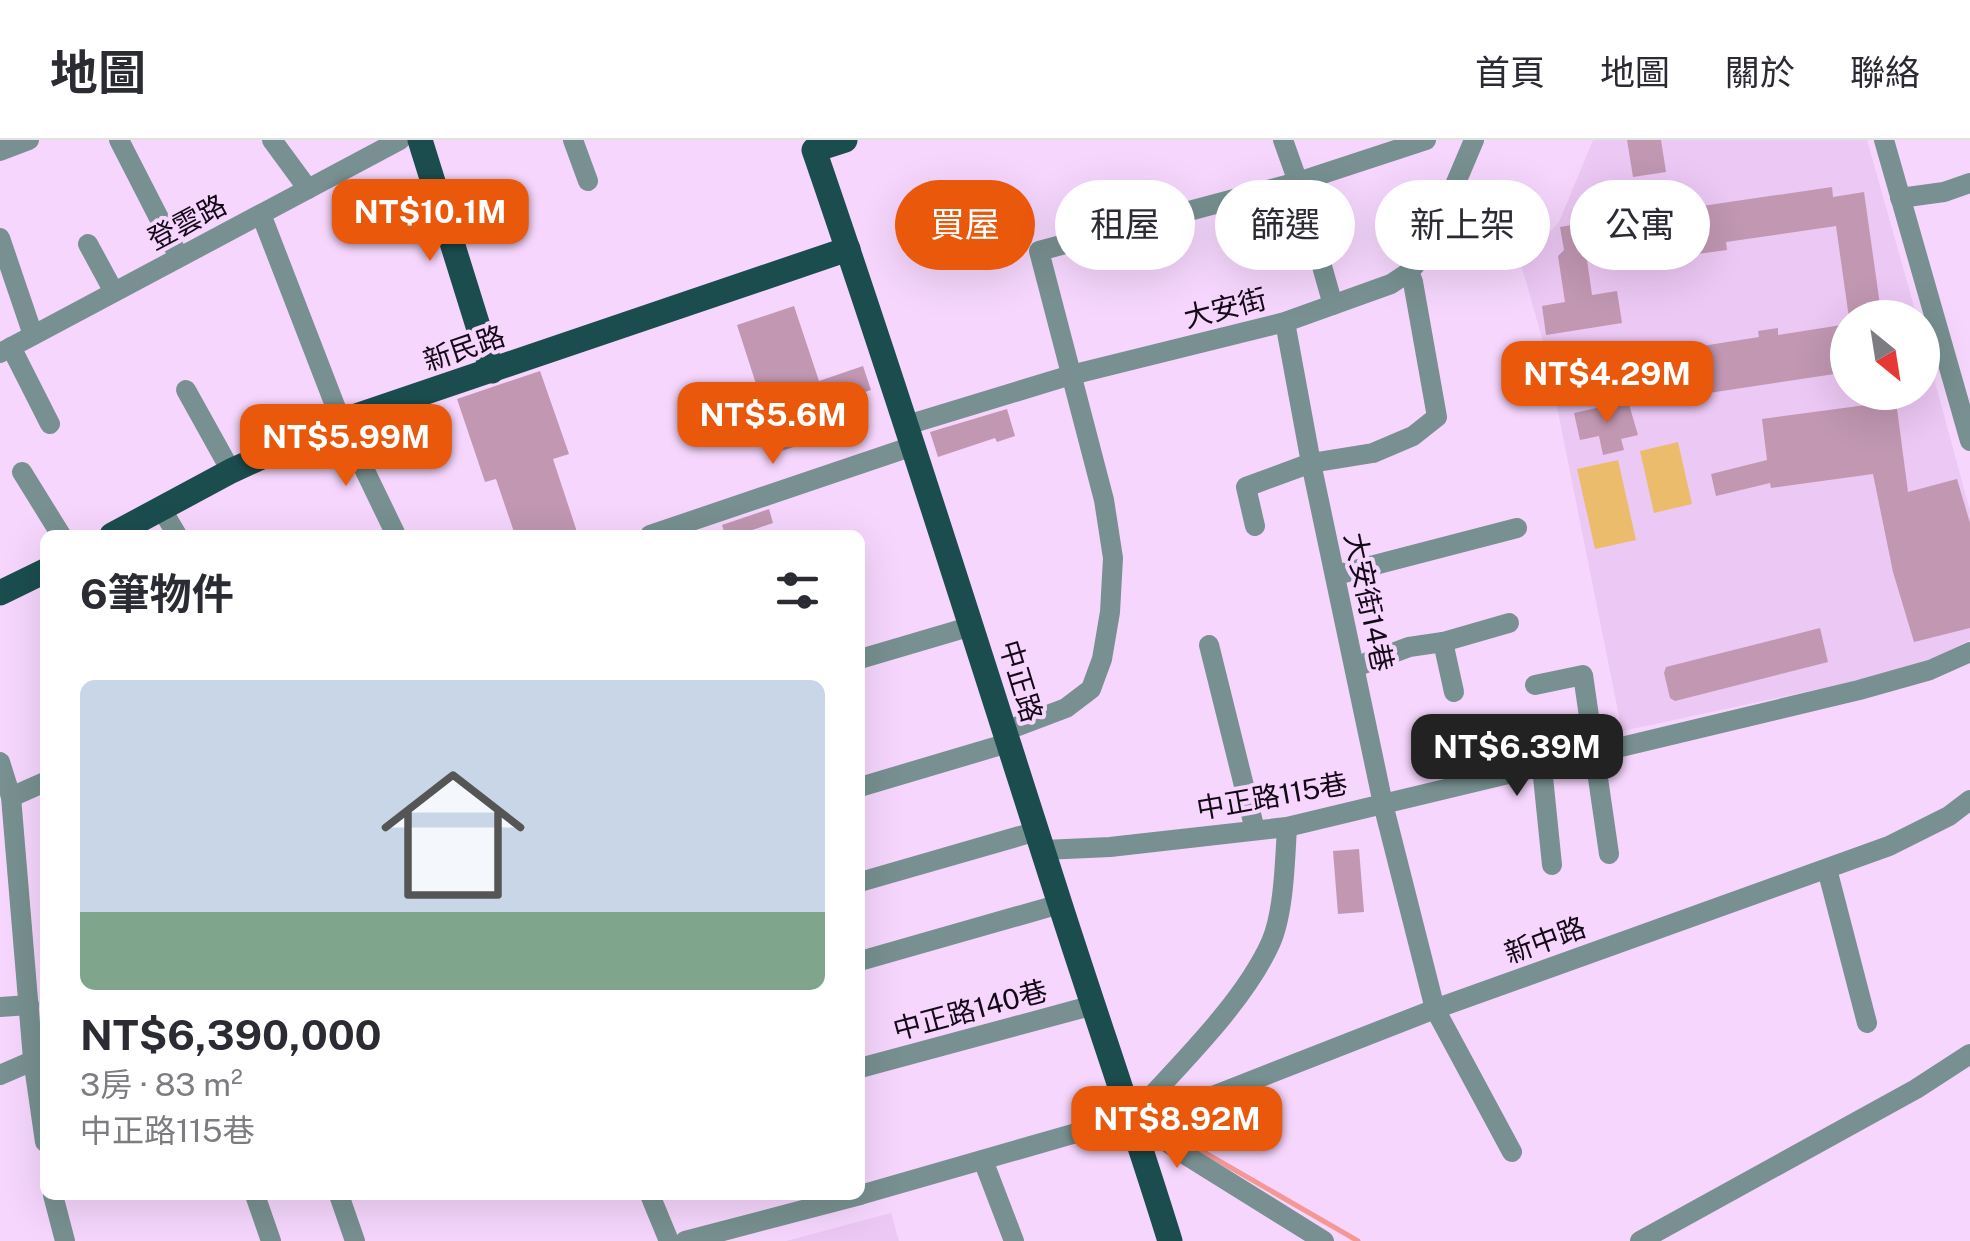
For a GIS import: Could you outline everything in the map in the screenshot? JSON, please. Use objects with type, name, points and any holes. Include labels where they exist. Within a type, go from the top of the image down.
[{"type":"main road","points":[[420,140],[492,370]]},
{"type":"main road","points":[[812,145],[845,140]]},
{"type":"main road","name":"中正路","points":[[812,145],[910,435],[1170,1241]]},
{"type":"main road","name":"新民路","points":[[121,530],[231,471],[341,422],[848,249]]},
{"type":"main road","points":[[0,593],[40,573]]},
{"type":"street","points":[[0,150],[30,140]]},
{"type":"street","points":[[119,140],[178,258]]},
{"type":"street","points":[[272,140],[308,189]]},
{"type":"street","name":"登雲路","points":[[5,350],[400,140]]},
{"type":"street","points":[[573,140],[588,180]]},
{"type":"street","points":[[1283,140],[1297,180]]},
{"type":"street","points":[[1304,180],[1426,140]]},
{"type":"street","points":[[1255,526],[1246,487],[1310,463],[1373,454],[1413,436],[1437,417],[1410,272],[1427,251],[1474,140]]},
{"type":"street","points":[[1884,140],[1970,440]]},
{"type":"street","points":[[1900,198],[1970,184]]},
{"type":"street","points":[[865,784],[1007,737],[1066,708],[1091,688],[1102,659],[1110,612],[1113,558],[1104,500],[1039,251],[1215,204]]},
{"type":"street","points":[[261,214],[341,422],[394,530]]},
{"type":"street","points":[[0,238],[33,335]]},
{"type":"street","points":[[88,244],[114,292]]},
{"type":"street","points":[[1323,270],[1333,305]]},
{"type":"street","name":"大安街","points":[[663,530],[1070,374],[1286,322],[1391,284],[1410,272]]},
{"type":"street","name":"大安街14巷","points":[[1286,322],[1310,463],[1384,804],[1436,1009],[1512,1152]]},
{"type":"street","points":[[5,350],[50,424]]},
{"type":"street","points":[[186,390],[231,471]]},
{"type":"street","points":[[22,472],[58,530]]},
{"type":"street","points":[[161,508],[174,530]]},
{"type":"street","points":[[1336,575],[1516,528]]},
{"type":"street","points":[[1355,667],[1410,647],[1509,623]]},
{"type":"street","points":[[865,658],[972,626]]},
{"type":"street","points":[[1443,642],[1454,692]]},
{"type":"street","points":[[1209,645],[1255,830]]},
{"type":"street","name":"中正路115巷","points":[[865,881],[1040,841],[1110,846],[1287,827],[1859,690],[1930,670],[1970,652]]},
{"type":"street","points":[[1534,686],[1583,675],[1609,854]]},
{"type":"street","points":[[0,762],[11,797],[28,1004],[39,1058],[0,1075]]},
{"type":"street","points":[[1542,767],[1552,865]]},
{"type":"street","points":[[11,797],[40,784]]},
{"type":"street","name":"新中路","points":[[865,1194],[1132,1118],[1176,1110],[1436,1009],[1890,846],[1950,816],[1970,800]]},
{"type":"street","points":[[1287,827],[1284,881],[1272,938],[1250,982],[1132,1118],[1324,1241]]},
{"type":"street","points":[[1827,869],[1867,1023]]},
{"type":"street","points":[[865,960],[1060,904]]},
{"type":"street","points":[[0,1007],[28,1004]]},
{"type":"street","name":"中正路140巷","points":[[865,1067],[1094,1004]]},
{"type":"street","points":[[1640,1241],[1916,1090],[1970,1054]]},
{"type":"street","points":[[983,1160],[1014,1241]]},
{"type":"street","points":[[54,1200],[65,1241]]},
{"type":"street","points":[[256,1200],[270,1241]]},
{"type":"street","points":[[341,1200],[354,1241]]},
{"type":"street","points":[[652,1200],[669,1241]]},
{"type":"street","name":"新中路","points":[[686,1241],[841,1200]]},
{"type":"shaded area","points":[[1593,140],[1867,140],[1912,300],[1830,300],[1830,410],[1940,410],[1940,401],[1970,511],[1970,640],[1923,663],[1622,731],[1546,352],[1523,270],[1550,270],[1550,232],[1559,222],[1570,195],[1570,270],[1710,270],[1710,180],[1576,180]]},
{"type":"shaded area","points":[[1678,442],[1692,504],[1654,513],[1640,451]]},
{"type":"shaded area","points":[[1618,460],[1636,540],[1595,549],[1577,469]]},
{"type":"shaded area","points":[[891,1213],[899,1241],[786,1241]]},
{"type":"building","points":[[1627,140],[1661,140],[1666,172],[1633,177]]},
{"type":"building","points":[[1832,187],[1833,197],[1864,192],[1879,300],[1846,300],[1836,226],[1726,242],[1727,250],[1710,252],[1710,205]]},
{"type":"building","points":[[1570,225],[1570,270],[1588,270],[1592,295],[1617,291],[1622,323],[1546,335],[1542,306],[1565,302],[1558,256],[1564,250],[1560,227]]},
{"type":"building","points":[[794,306],[819,381],[863,366],[871,390],[828,404],[837,433],[778,452],[737,325]]},
{"type":"building","points":[[1830,327],[1830,375],[1689,396],[1685,368],[1680,368],[1677,350],[1759,337],[1758,331],[1778,328],[1778,335]]},
{"type":"building","points":[[540,371],[569,454],[553,459],[576,530],[513,530],[496,479],[485,482],[457,399]]},
{"type":"building","points":[[1628,401],[1638,435],[1621,439],[1624,450],[1603,455],[1599,436],[1580,440],[1574,413]]},
{"type":"building","points":[[1007,409],[1015,436],[997,442],[995,438],[938,457],[930,432]]},
{"type":"building","points":[[1830,410],[1897,410],[1908,492],[1957,479],[1970,523],[1970,628],[1914,642],[1893,572],[1873,474],[1771,488],[1770,483],[1716,496],[1711,474],[1767,460],[1762,419]]},
{"type":"building","points":[[769,509],[773,523],[753,530],[724,530],[722,525]]},
{"type":"building","points":[[1820,628],[1828,662],[1675,701],[1670,698],[1666,667]]},
{"type":"building","points":[[1359,849],[1364,912],[1338,914],[1333,851]]},
{"type":"waterway","points":[[1169,1132],[1358,1241]]}]
